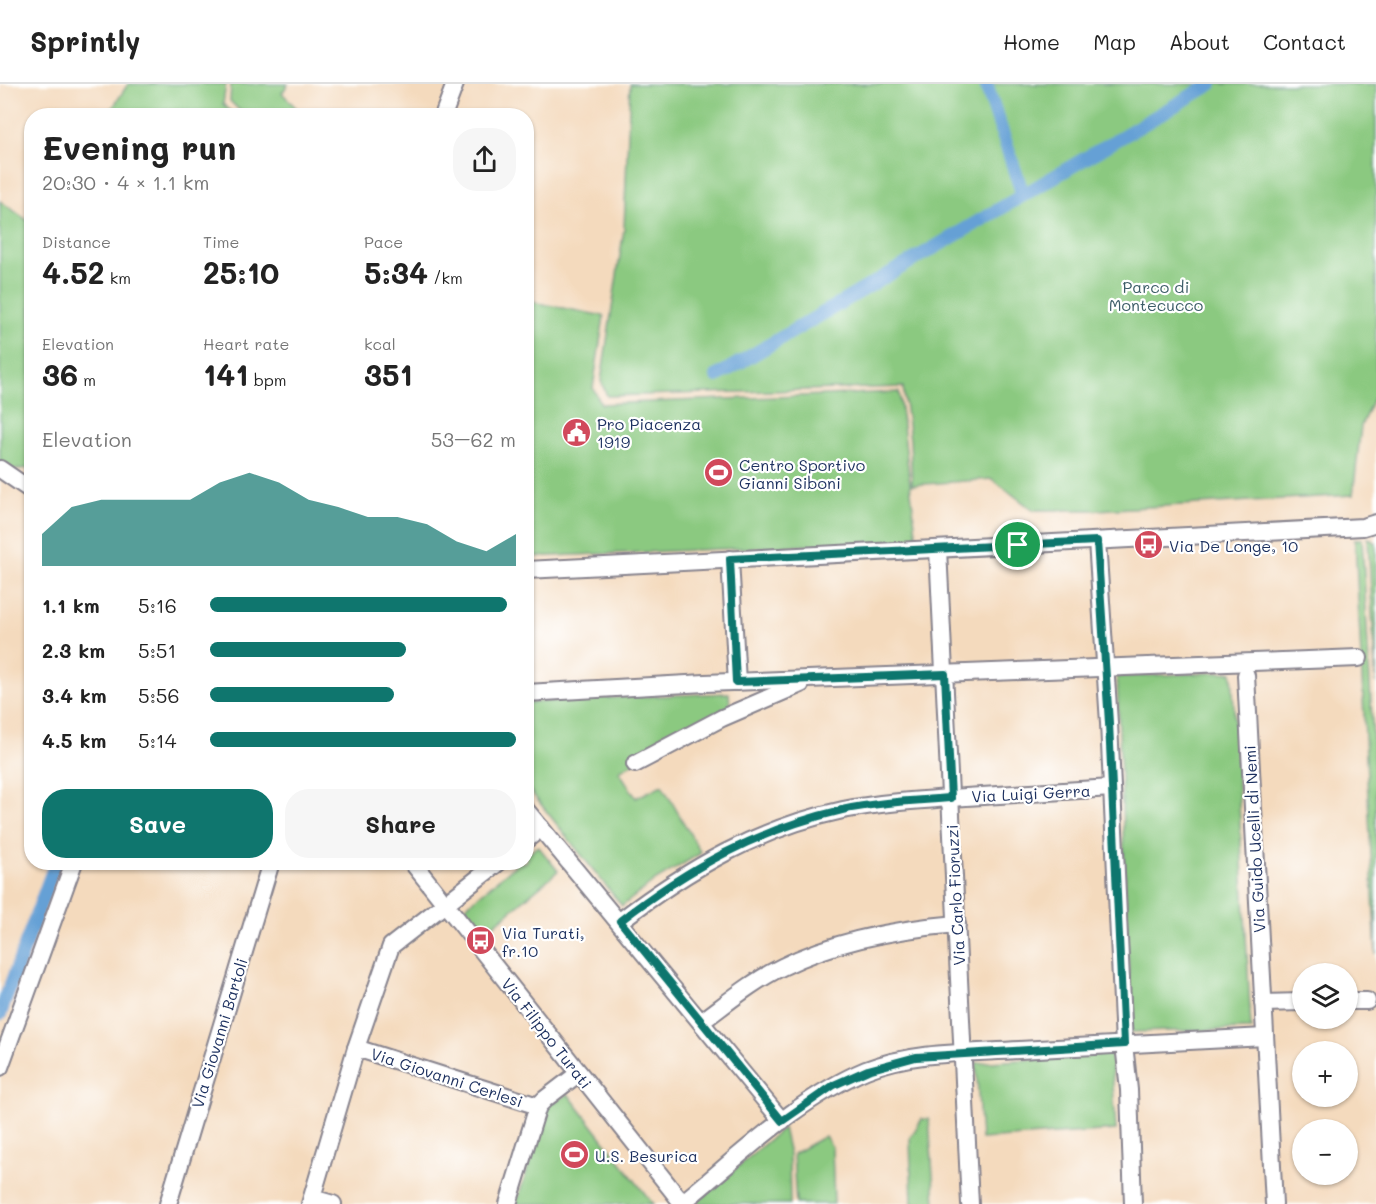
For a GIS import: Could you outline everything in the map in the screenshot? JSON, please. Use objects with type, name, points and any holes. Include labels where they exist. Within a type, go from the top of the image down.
[{"type":"street","points":[[446,108],[455,84]]},
{"type":"street","points":[[0,469],[24,485]]},
{"type":"street","points":[[534,570],[1372,527]]},
{"type":"street","points":[[1097,541],[1106,668],[1124,1044],[1129,1090],[1133,1204]]},
{"type":"street","name":"Via Carlo Fioruzzi","points":[[938,549],[970,1204]]},
{"type":"street","points":[[730,559],[736,682]]},
{"type":"street","points":[[534,693],[736,682],[1359,658]]},
{"type":"street","name":"Via Guido Ucelli di Nemi","points":[[1246,675],[1274,1204]]},
{"type":"street","points":[[636,764],[722,718],[810,680]]},
{"type":"street","name":"Via Luigi Gerra","points":[[620,921],[658,891],[720,854],[786,827],[843,810],[895,802],[1112,788]]},
{"type":"street","points":[[534,820],[620,921],[782,1121]]},
{"type":"street","points":[[534,834],[541,828]]},
{"type":"street","points":[[0,1067],[71,870]]},
{"type":"street","name":"Via Giovanni Bartoli","points":[[168,1204],[269,870]]},
{"type":"street","name":"Via Filippo Turati","points":[[418,870],[682,1203]]},
{"type":"street","name":"Via Giovanni Cerlesi","points":[[333,1204],[311,1201],[356,1048],[391,946],[489,870]]},
{"type":"street","points":[[701,1022],[781,967],[818,952],[862,939],[927,926],[957,924]]},
{"type":"street","points":[[1358,1001],[1367,1001]]},
{"type":"street","points":[[1263,1003],[1292,1002]]},
{"type":"street","points":[[682,1203],[782,1121],[834,1085],[868,1070],[916,1057],[963,1053],[1265,1037]]},
{"type":"street","name":"Via Giovanni Cerlesi","points":[[356,1048],[538,1106]]},
{"type":"street","points":[[508,1204],[538,1106],[579,1073]]},
{"type":"green space","points":[[128,84],[226,84],[223,104],[227,108],[113,108]]},
{"type":"green space","points":[[231,84],[288,84],[282,93],[296,108],[237,108],[230,101]]},
{"type":"green space","name":"Parco di Montecucco","points":[[630,84],[1376,84],[1376,392],[1361,426],[1353,495],[1097,510],[1033,510],[992,479],[912,485],[910,440],[903,387],[607,396],[601,381],[624,229]]},
{"type":"green space","points":[[0,201],[24,218],[24,468],[14,470],[0,461]]},
{"type":"green space","name":"Centro Sportivo Gianni Siboni","points":[[534,302],[604,316],[593,388],[601,404],[899,392],[917,541],[534,557]]},
{"type":"green space","points":[[1368,538],[1376,543],[1376,684]]},
{"type":"green space","points":[[1355,539],[1362,539],[1376,792],[1376,954]]},
{"type":"green space","points":[[1232,672],[1251,1029],[1131,1032],[1117,677]]},
{"type":"green space","points":[[729,693],[730,707],[619,771],[636,798],[662,785],[701,853],[656,880],[622,906],[534,796],[534,702]]},
{"type":"green space","points":[[538,846],[558,871],[486,932],[465,907],[510,870],[534,870],[534,849]]},
{"type":"green space","points":[[1111,1054],[1116,1130],[981,1139],[976,1063]]},
{"type":"green space","name":"U.S. Besurica","points":[[568,1094],[653,1204],[516,1204],[549,1105]]},
{"type":"green space","points":[[922,1119],[929,1119],[935,1204],[912,1204],[910,1138]]},
{"type":"green space","points":[[783,1128],[789,1154],[790,1204],[695,1204]]},
{"type":"green space","points":[[825,1136],[832,1147],[834,1204],[796,1204],[793,1154]]},
{"type":"waterway","points":[[986,84],[1023,195]]},
{"type":"waterway","points":[[717,376],[1211,84]]},
{"type":"waterway","points":[[0,1014],[53,870]]},
{"type":"place","name":"Pro Piacenza 1919","points":[[576,432]]},
{"type":"place","name":"Centro Sportivo Gianni Siboni","points":[[718,473]]},
{"type":"place","name":"Via De Longe, 10","points":[[1148,545]]},
{"type":"place","name":"Via Turati, fr.10","points":[[481,941]]},
{"type":"place","name":"U.S. Besurica","points":[[574,1155]]},
{"type":"route","points":[[1097,541],[1109,723],[1124,1044],[916,1057],[868,1070],[834,1085],[782,1121],[620,921],[658,891],[720,854],[786,827],[843,810],[895,802],[951,798],[945,674],[736,682],[730,559],[1018,545],[1097,541]]}]
